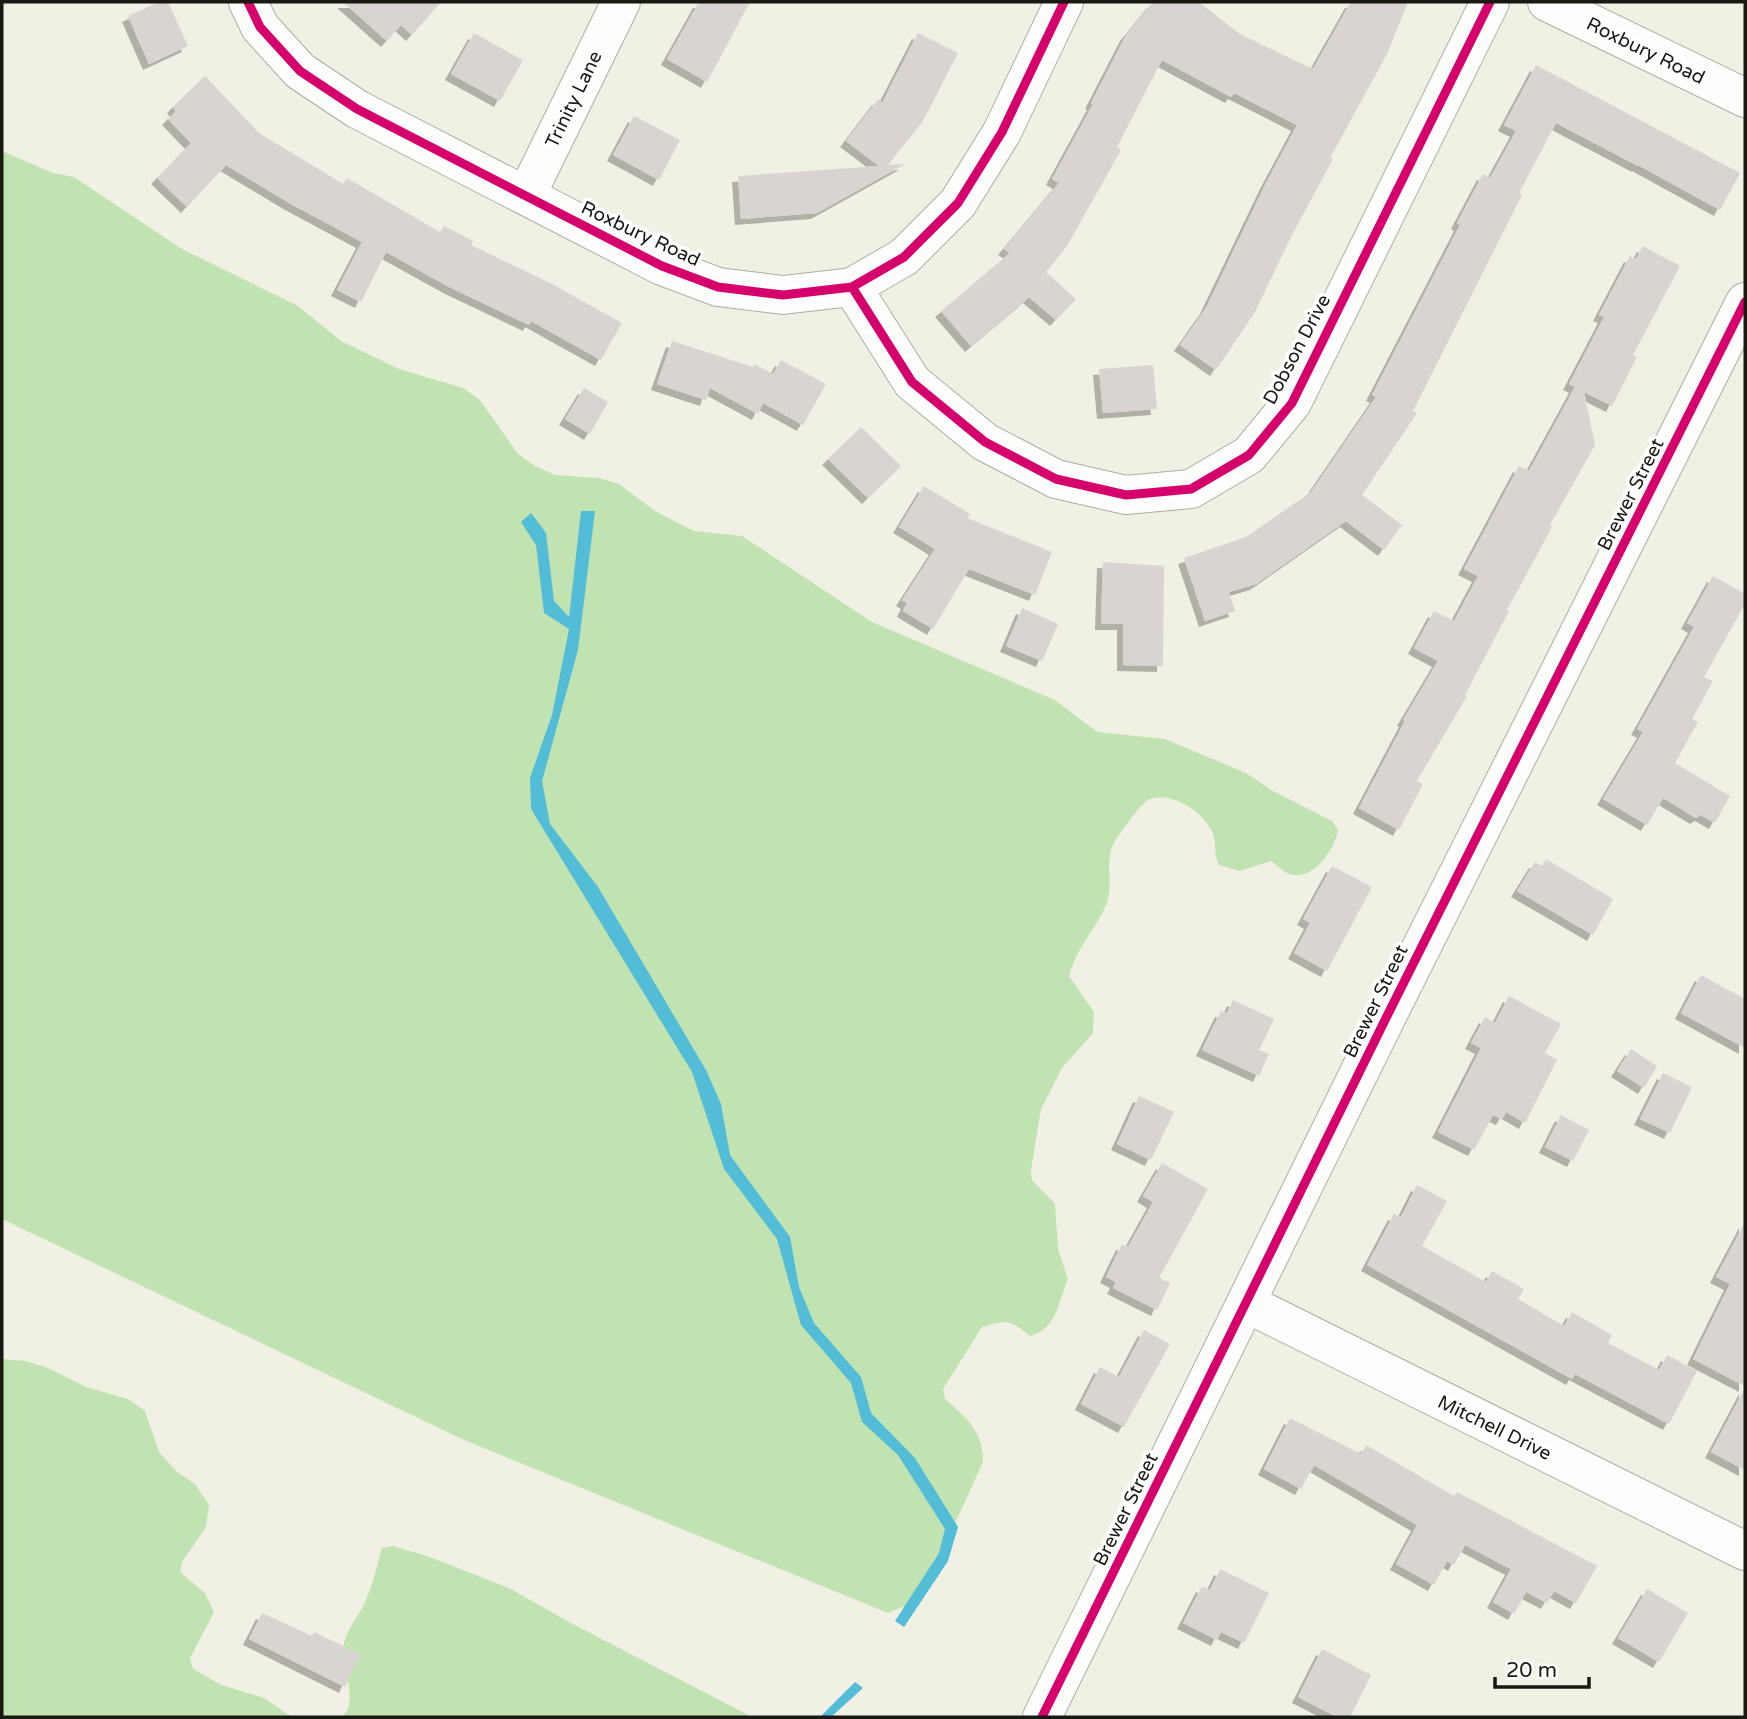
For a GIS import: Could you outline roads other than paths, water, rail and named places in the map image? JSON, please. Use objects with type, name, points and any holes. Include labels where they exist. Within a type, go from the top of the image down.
[{"type":"street","name":"Roxbury Road","points":[[248,2],[260,27],[300,71],[357,109],[662,266],[719,287],[783,295],[852,287],[904,257],[958,203],[1002,132],[1064,2]]},
{"type":"street","name":"Trinity Lane","points":[[526,196],[621,2]]},
{"type":"street","name":"Dobson Drive","points":[[852,287],[912,382],[985,442],[1056,479],[1103,490],[1126,495],[1191,489],[1250,455],[1292,402],[1490,2]]},
{"type":"street","name":"Roxbury Road","points":[[1547,2],[1745,98]]},
{"type":"street","name":"Brewer Street","points":[[1042,1717],[1745,302]]},
{"type":"street","name":"Mitchell Drive","points":[[1246,1303],[1745,1551]]},
{"type":"water","points":[[581,511],[595,511],[578,650],[542,781],[550,824],[598,887],[706,1070],[721,1104],[730,1155],[790,1237],[799,1287],[814,1323],[861,1377],[871,1413],[915,1458],[958,1527],[948,1561],[904,1627],[895,1621],[939,1553],[945,1529],[898,1455],[862,1422],[851,1383],[801,1325],[777,1239],[724,1169],[692,1072],[531,809],[530,778],[552,715],[569,629],[544,613],[536,545],[521,522],[531,513],[546,533],[554,601],[569,617]]},
{"type":"water","points":[[855,1682],[863,1688],[831,1717],[820,1717]]}]
